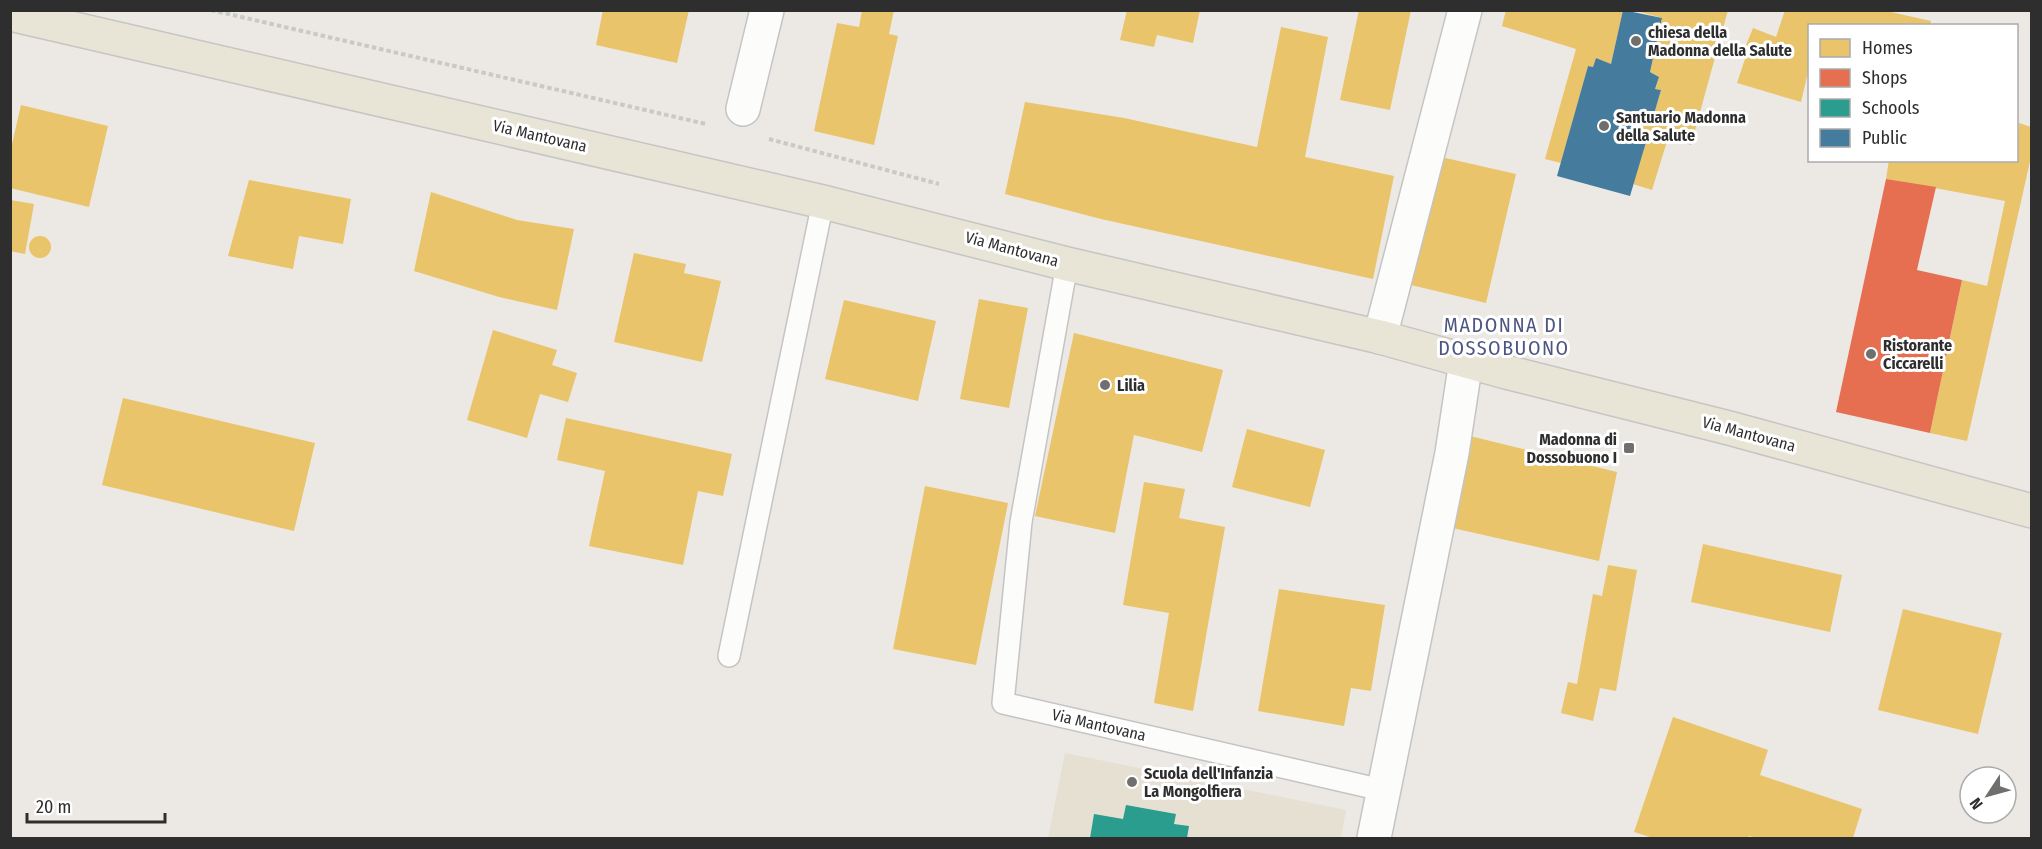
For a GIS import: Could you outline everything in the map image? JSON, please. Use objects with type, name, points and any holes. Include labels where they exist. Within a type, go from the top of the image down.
[{"type":"main road","name":"Via Mantovana","points":[[10,14],[824,202],[1067,264],[1380,337],[1729,428],[2031,512]]},
{"type":"street","points":[[743,109],[767,10]]},
{"type":"street","points":[[1380,337],[1465,10]]},
{"type":"street","points":[[1374,838],[1452,453],[1466,361]]},
{"type":"lane","points":[[729,656],[824,202]]},
{"type":"lane","name":"Via Mantovana","points":[[1067,264],[1021,522],[1003,703],[1382,790]]},
{"type":"path","points":[[211,10],[714,126]]},
{"type":"path","points":[[759,137],[939,184]]},
{"type":"shaded area","name":"Scuola dell'Infanzia La Mongolfiera","points":[[1065,753],[1346,810],[1341,838],[1048,838]]},
{"type":"building: Homes","points":[[603,10],[689,10],[677,63],[596,45]]},
{"type":"building: Homes","points":[[862,10],[894,10],[889,34],[898,36],[874,145],[814,131],[837,23],[859,27]]},
{"type":"building: Homes","points":[[1127,10],[1200,10],[1193,43],[1157,35],[1154,47],[1120,40]]},
{"type":"building: Homes","points":[[1359,10],[1411,10],[1390,110],[1340,100]]},
{"type":"building: Homes","points":[[1506,10],[1623,10],[1611,64],[1596,58],[1593,67],[1588,66],[1561,163],[1545,159],[1576,49],[1502,26]]},
{"type":"building: Homes","points":[[1633,10],[1728,10],[1691,145],[1668,138],[1652,190],[1633,184],[1647,139],[1639,136],[1637,131],[1640,118],[1652,121],[1661,90],[1655,89],[1659,77],[1650,72],[1662,18]]},
{"type":"building: Homes","points":[[1785,10],[1882,10],[1931,21],[1930,24],[1808,24],[1808,72],[1801,102],[1737,83],[1746,56],[1742,55],[1753,28],[1776,37]]},
{"type":"building: Homes","points":[[1281,27],[1328,37],[1305,157],[1394,176],[1373,279],[1101,219],[1005,194],[1025,102],[1124,118],[1257,147]]},
{"type":"building: Homes","points":[[21,105],[108,126],[89,207],[10,188],[10,153]]},
{"type":"building: Homes","points":[[2019,123],[2031,127],[2031,157],[1967,441],[1930,433],[1962,280],[1987,286],[2005,201],[1886,179],[1889,162],[2018,162]]},
{"type":"building: Homes","points":[[1441,157],[1516,174],[1486,303],[1411,285]]},
{"type":"building: Homes","points":[[249,180],[351,199],[343,244],[299,236],[293,269],[228,256]]},
{"type":"building: Homes","points":[[431,192],[517,220],[574,229],[557,310],[499,297],[414,271]]},
{"type":"building: Homes","points":[[10,200],[34,204],[25,254],[10,251]]},
{"type":"building: Homes","points":[[36,236],[44,236],[51,243],[51,251],[44,258],[36,258],[29,251],[29,243]]},
{"type":"building: Homes","points":[[634,253],[686,264],[684,273],[721,281],[702,362],[614,342]]},
{"type":"building: Homes","points":[[979,299],[1028,308],[1009,408],[960,399]]},
{"type":"building: Homes","points":[[844,300],[936,321],[918,401],[825,379]]},
{"type":"building: Homes","points":[[493,330],[557,350],[552,365],[577,373],[568,402],[540,394],[527,438],[467,420]]},
{"type":"building: Homes","points":[[1074,333],[1223,370],[1202,452],[1134,435],[1115,533],[1035,516]]},
{"type":"building: Homes","points":[[123,398],[315,443],[294,531],[102,485]]},
{"type":"building: Homes","points":[[566,418],[732,454],[723,496],[698,491],[683,565],[589,546],[605,471],[557,460]]},
{"type":"building: Homes","points":[[1247,429],[1325,450],[1310,507],[1232,487]]},
{"type":"building: Homes","points":[[1470,436],[1617,472],[1599,561],[1448,527]]},
{"type":"building: Homes","points":[[1144,482],[1185,489],[1179,518],[1225,527],[1193,711],[1154,703],[1169,613],[1123,605]]},
{"type":"building: Homes","points":[[925,486],[1008,503],[976,665],[893,649]]},
{"type":"building: Homes","points":[[1703,544],[1842,575],[1830,632],[1691,602]]},
{"type":"building: Homes","points":[[1608,565],[1637,570],[1616,691],[1600,688],[1593,721],[1561,713],[1568,682],[1577,684],[1593,594],[1602,596]]},
{"type":"building: Homes","points":[[1279,589],[1385,605],[1371,691],[1351,688],[1344,726],[1258,711]]},
{"type":"building: Homes","points":[[1903,609],[2002,633],[1978,734],[1878,710]]},
{"type":"building: Homes","points":[[1673,717],[1768,750],[1760,775],[1862,809],[1853,838],[1756,838],[1749,836],[1748,838],[1653,838],[1634,832]]},
{"type":"building: Shops","points":[[1886,179],[1936,187],[1917,270],[1962,280],[1930,433],[1836,412]]},
{"type":"building: Schools","points":[[1126,805],[1176,814],[1174,824],[1189,826],[1187,838],[1090,838],[1094,814],[1123,819]]},
{"type":"building: Public","name":"Santuario Madonna della Salute","points":[[1623,10],[1662,18],[1650,72],[1659,77],[1655,89],[1661,90],[1652,121],[1640,118],[1637,131],[1639,136],[1647,139],[1630,196],[1557,176],[1588,66],[1593,67],[1596,58],[1611,64]]},
{"type":"place","name":"chiesa della Madonna della Salute","points":[[1636,41]]},
{"type":"place","name":"Santuario Madonna della Salute","points":[[1604,126]]},
{"type":"place","name":"Ristorante Ciccarelli","points":[[1871,354]]},
{"type":"place","name":"Lilia","points":[[1105,385]]},
{"type":"place","name":"Madonna di Dossobuono I","points":[[1629,448]]},
{"type":"place","name":"Scuola dell'Infanzia La Mongolfiera","points":[[1132,782]]},
{"type":"district","name":"MADONNA DI DOSSOBUONO","points":[[1504,336]]}]
